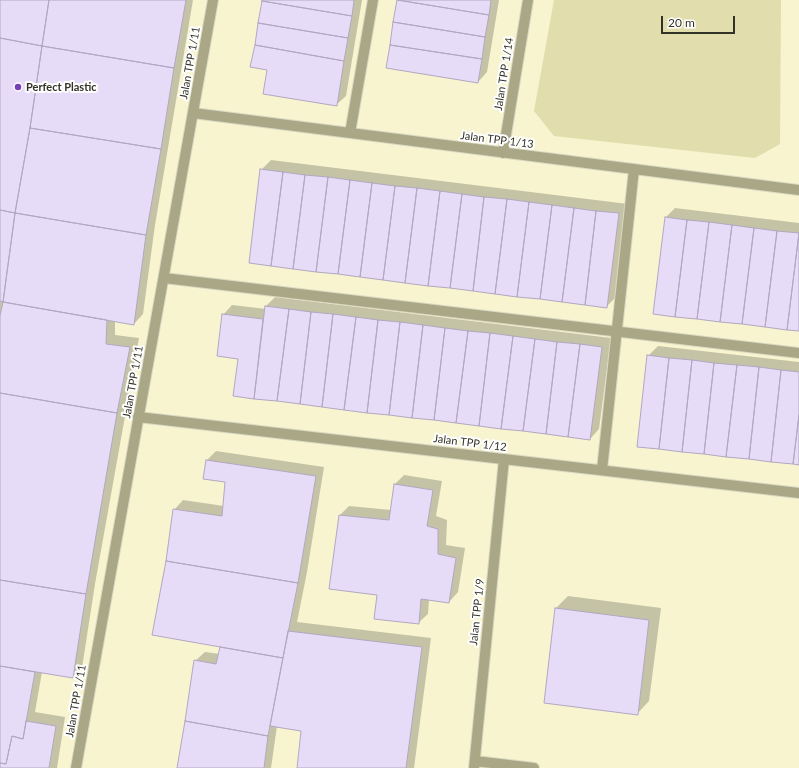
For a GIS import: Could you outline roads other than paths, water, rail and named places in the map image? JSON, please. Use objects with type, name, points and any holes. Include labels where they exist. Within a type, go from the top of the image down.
[{"type":"street","name":"Jalan TPP 1/11","points":[[76,768],[213,0]]},
{"type":"street","points":[[350,133],[373,0]]},
{"type":"street","name":"Jalan TPP 1/14","points":[[503,153],[528,0]]},
{"type":"street","name":"Jalan TPP 1/13","points":[[193,113],[799,190]]},
{"type":"street","points":[[602,470],[634,169]]},
{"type":"street","points":[[164,278],[799,353]]},
{"type":"street","name":"Jalan TPP 1/12","points":[[138,417],[799,493]]},
{"type":"street","name":"Jalan TPP 1/9","points":[[474,764],[504,459]]},
{"type":"street","points":[[474,764],[534,768]]},
{"type":"place","name":"Perfect Plastic","points":[[18,87]]}]
